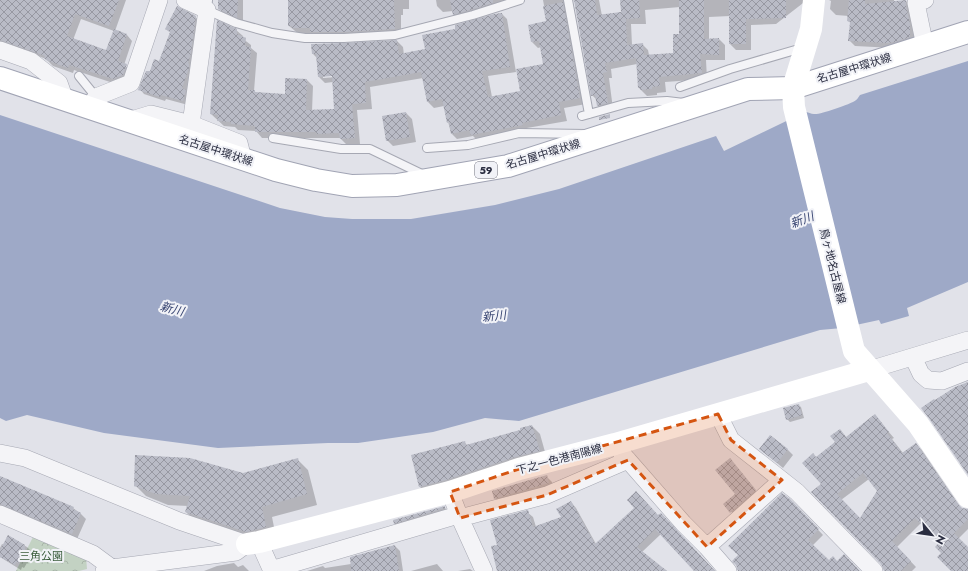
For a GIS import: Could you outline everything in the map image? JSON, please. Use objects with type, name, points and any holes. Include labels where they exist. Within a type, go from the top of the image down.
[{"type":"main road","points":[[794,98],[805,47],[812,29],[814,0]]},
{"type":"main road","name":"名古屋中環状線","points":[[0,78],[65,100],[93,102],[128,121],[282,172],[352,186],[397,185],[508,166],[748,89],[794,98],[925,46],[968,32]]},
{"type":"main road","name":"鳥ヶ地名古屋線","points":[[794,98],[854,351],[918,424],[968,497]]},
{"type":"main road","name":"下之一色港南陽線","points":[[253,543],[450,492],[519,469],[622,452],[718,414],[870,370]]},
{"type":"street","points":[[93,102],[131,83],[159,0]]},
{"type":"street","points":[[184,0],[207,5],[192,124]]},
{"type":"street","points":[[925,0],[916,3],[925,46]]},
{"type":"street","points":[[0,50],[31,61],[59,83],[65,100]]},
{"type":"street","points":[[128,121],[151,114],[192,124],[239,143],[243,159]]},
{"type":"street","points":[[870,370],[968,340]]},
{"type":"street","points":[[912,356],[921,374],[928,380],[942,380],[968,371]]},
{"type":"street","points":[[718,414],[731,440],[803,497],[874,571]]},
{"type":"street","points":[[0,452],[25,458],[179,521],[253,543],[272,571],[459,516],[547,494],[622,452],[683,523],[728,571]]},
{"type":"street","points":[[707,547],[782,480]]},
{"type":"street","points":[[450,492],[459,516],[484,571]]},
{"type":"street","points":[[0,514],[93,554],[108,570],[150,567],[236,552],[253,543]]},
{"type":"lane","points":[[207,5],[236,23],[272,33],[305,38],[344,38],[395,35],[473,15],[520,0]]},
{"type":"lane","points":[[568,0],[586,115],[628,103],[667,101],[696,105]]},
{"type":"lane","points":[[680,87],[730,69],[805,47]]},
{"type":"lane","points":[[79,76],[93,102]]},
{"type":"lane","points":[[427,148],[468,145],[519,133],[583,133],[596,137]]},
{"type":"lane","points":[[273,138],[340,149],[370,148],[432,179]]},
{"type":"highlighted area","points":[[718,414],[731,440],[782,480],[707,547],[628,460],[547,495],[460,518],[450,492],[519,469]]},
{"type":"green space","name":"三角公園","points":[[34,535],[86,557],[87,569],[79,571],[16,571]]},
{"type":"water","name":"新川","points":[[968,61],[968,282],[907,308],[909,316],[881,324],[879,320],[842,328],[820,330],[519,421],[485,418],[433,432],[358,443],[218,448],[104,433],[27,415],[6,421],[0,418],[0,115],[280,208],[325,217],[352,219],[411,219],[495,205],[559,189],[716,136],[724,151],[805,112],[817,114],[840,107],[853,102],[860,95]]},
{"type":"building","points":[[0,0],[119,0],[109,26],[75,14],[67,36],[106,50],[114,29],[127,34],[118,61],[127,64],[123,75],[113,79],[69,65],[68,68],[46,60],[44,58],[45,56],[0,40]]},
{"type":"building","points":[[218,0],[238,0],[237,18],[218,9]]},
{"type":"building","points":[[288,0],[394,0],[395,29],[310,32],[310,28],[292,28],[292,26],[288,26]]},
{"type":"building","points":[[450,0],[493,0],[493,3],[453,15]]},
{"type":"building","points":[[574,0],[595,0],[597,15],[621,12],[620,0],[639,0],[640,18],[626,19],[627,45],[643,43],[644,55],[673,53],[673,34],[679,34],[679,0],[704,0],[704,39],[719,38],[719,55],[700,54],[702,73],[659,77],[660,86],[652,87],[652,89],[640,90],[640,88],[638,88],[636,58],[605,63],[607,72],[603,73],[608,103],[597,106],[595,95],[591,96]]},
{"type":"building","points":[[729,0],[786,0],[786,18],[746,19],[746,44],[729,44]]},
{"type":"building","points":[[849,0],[865,0],[865,4],[906,0],[910,24],[910,37],[887,43],[848,41],[850,22],[847,21]]},
{"type":"building","points":[[563,2],[580,98],[559,102],[561,115],[522,123],[523,125],[471,135],[469,130],[451,134],[442,99],[427,102],[421,72],[365,82],[366,103],[352,104],[355,138],[340,139],[339,133],[317,134],[316,132],[255,132],[255,126],[217,121],[218,115],[210,114],[217,20],[237,29],[237,34],[246,38],[245,46],[251,47],[248,90],[255,90],[255,92],[285,94],[285,78],[307,79],[306,110],[334,109],[332,76],[318,77],[316,54],[312,54],[311,44],[397,40],[399,54],[425,49],[422,35],[455,29],[455,25],[502,13],[510,67],[482,71],[488,97],[520,91],[516,69],[543,64],[539,41],[531,42],[528,25],[546,21],[543,6]]},
{"type":"building","points":[[177,6],[196,16],[191,53],[188,63],[189,68],[182,88],[186,90],[183,101],[161,95],[160,97],[138,90],[146,71],[150,71],[154,59],[159,61],[170,32],[165,29]]},
{"type":"building","points":[[406,112],[410,137],[386,141],[382,116]]},
{"type":"building","points":[[610,114],[610,118],[599,120],[599,117]]},
{"type":"building","points":[[968,382],[968,475],[921,408],[955,387]]},
{"type":"building","points":[[799,404],[802,415],[786,420],[783,408]]},
{"type":"building","points":[[875,414],[889,432],[887,433],[902,453],[916,443],[958,504],[962,508],[968,509],[968,519],[954,533],[968,547],[968,571],[951,571],[937,557],[941,553],[935,547],[939,542],[915,518],[892,541],[911,561],[901,571],[884,571],[881,564],[811,492],[821,484],[802,463],[813,453],[816,457],[835,442],[830,436],[840,429],[846,437]],"holes":[[[863,473],[877,491],[860,518],[837,494]]]},
{"type":"building","points":[[532,425],[540,451],[515,457],[446,480],[419,487],[411,455],[465,441],[466,445],[520,430],[520,428]]},
{"type":"building","points":[[770,435],[788,449],[777,463],[759,449]]},
{"type":"building","points":[[135,455],[190,458],[243,473],[298,458],[307,494],[262,507],[266,527],[246,532],[185,512],[190,496],[156,494],[134,486]]},
{"type":"building","points":[[730,458],[756,490],[730,513],[723,504],[735,494],[715,470]]},
{"type":"building","points":[[547,475],[549,483],[494,499],[492,491]]},
{"type":"building","points":[[0,476],[74,507],[73,509],[81,513],[72,534],[0,504]]},
{"type":"building","points":[[636,491],[658,515],[661,513],[715,571],[694,571],[655,529],[637,547],[667,571],[497,571],[491,546],[497,545],[490,520],[528,510],[533,527],[561,517],[556,509],[571,501],[595,544],[634,508],[627,500]]},
{"type":"building","points":[[782,493],[790,499],[819,529],[808,540],[829,560],[833,556],[837,561],[844,554],[860,571],[738,571],[736,565],[732,561],[738,555],[728,546]]},
{"type":"building","points":[[445,506],[445,508],[394,524],[393,520]]},
{"type":"building","points":[[8,535],[25,545],[25,550],[18,563],[16,562],[15,565],[0,557],[0,550]]},
{"type":"building","points":[[395,545],[399,571],[351,571],[350,557]]}]
